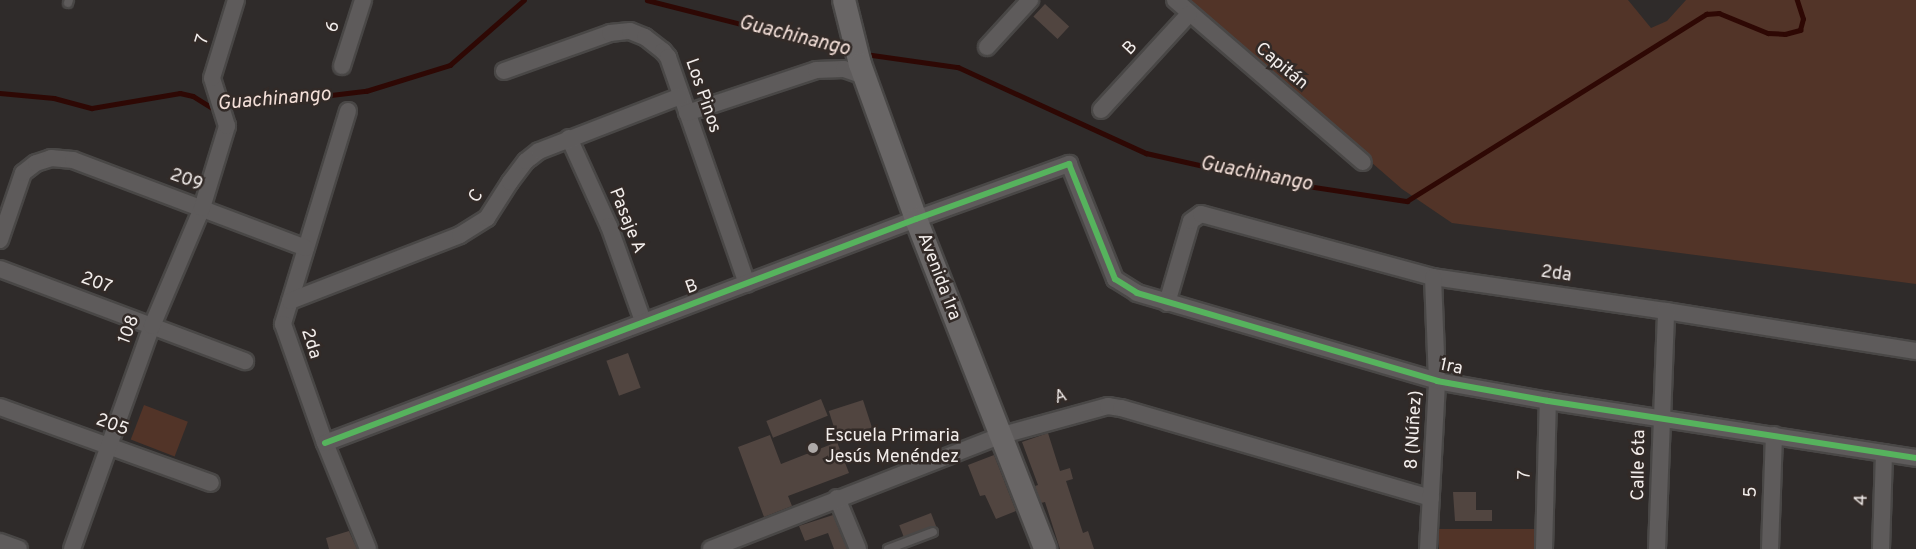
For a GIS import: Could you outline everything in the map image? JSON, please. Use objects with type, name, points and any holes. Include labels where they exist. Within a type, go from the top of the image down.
[{"type":"street","name":"7","points":[[227,126],[212,78],[237,0]]},
{"type":"street","name":"6","points":[[342,66],[363,0]]},
{"type":"street","name":"Avenida 1ra","points":[[844,0],[862,70],[916,219],[999,436],[1046,549]]},
{"type":"street","points":[[987,47],[1030,0]]},
{"type":"street","name":"Capitán","points":[[1175,0],[1363,162]]},
{"type":"street","name":"B","points":[[1101,110],[1189,14]]},
{"type":"street","name":"Los Pinos","points":[[504,71],[610,33],[630,31],[645,37],[663,51],[747,284]]},
{"type":"street","points":[[687,114],[816,70],[862,70]]},
{"type":"street","name":"C","points":[[290,300],[460,235],[488,218],[526,161],[539,151],[681,96]]},
{"type":"street","name":"2da","points":[[348,111],[283,324],[326,443],[368,549]]},
{"type":"street","name":"108","points":[[72,549],[152,326],[202,208],[227,126]]},
{"type":"street","name":"Pasaje A","points":[[569,138],[609,226],[643,321]]},
{"type":"street","name":"209","points":[[0,240],[23,173],[36,163],[51,158],[73,160],[306,248]]},
{"type":"street","name":"B","points":[[326,443],[643,321],[1069,164]]},
{"type":"street","name":"1ra","points":[[1069,164],[1115,279],[1137,293],[1437,381],[1548,401],[1916,458]]},
{"type":"street","name":"2da","points":[[1167,303],[1191,220],[1201,214],[1433,277],[1916,351]]},
{"type":"street","name":"207","points":[[0,269],[245,361]]},
{"type":"street","name":"8 (Núñez)","points":[[1428,549],[1437,381],[1433,277]]},
{"type":"street","name":"Calle 6ta","points":[[1657,549],[1666,311]]},
{"type":"street","name":"7","points":[[1544,549],[1548,401]]},
{"type":"street","name":"205","points":[[0,407],[211,483]]},
{"type":"street","name":"A","points":[[711,549],[999,436],[1092,408],[1121,408],[1431,498]]},
{"type":"street","name":"5","points":[[1770,549],[1774,435]]},
{"type":"street","name":"4","points":[[1881,549],[1884,453]]},
{"type":"street","points":[[837,498],[858,549]]},
{"type":"street","points":[[0,542],[19,549]]},
{"type":"lane","points":[[888,549],[933,532]]},
{"type":"shaded area","points":[[1188,0],[1628,0],[1651,28],[1667,21],[1686,0],[1916,0],[1916,284],[1452,223],[1402,189],[1212,24]]},
{"type":"shaded area","points":[[144,405],[188,422],[175,456],[131,440]]},
{"type":"shaded area","points":[[1439,529],[1539,529],[1539,549],[1439,549]]},
{"type":"building","points":[[1045,4],[1069,27],[1058,39],[1033,16]]},
{"type":"building","points":[[628,353],[641,388],[619,396],[606,361]]},
{"type":"building","points":[[821,399],[828,416],[773,438],[766,421]]},
{"type":"building","points":[[863,400],[872,428],[838,439],[829,411]]},
{"type":"building","points":[[1048,433],[1060,471],[1070,468],[1073,479],[1066,481],[1083,533],[1088,531],[1094,549],[1060,549],[1045,502],[1041,503],[1035,486],[1038,485],[1022,442]]},
{"type":"building","points":[[770,435],[781,464],[837,442],[849,473],[788,496],[792,506],[764,517],[738,447]]},
{"type":"building","points":[[994,455],[1016,511],[996,519],[985,495],[980,496],[968,465]]},
{"type":"building","points":[[1453,492],[1476,492],[1476,510],[1492,510],[1492,521],[1455,521]]},
{"type":"building","points":[[931,513],[936,526],[904,538],[899,525]]},
{"type":"building","points":[[833,515],[847,549],[834,549],[828,533],[805,541],[799,526]]},
{"type":"building","points":[[349,531],[357,549],[329,549],[326,538]]},
{"type":"waterway","name":"Guachinango","points":[[0,93],[54,98],[92,108],[180,93],[193,96],[214,109],[366,91],[450,65],[524,0]]},
{"type":"waterway","name":"Guachinango","points":[[647,0],[851,52]]},
{"type":"waterway","name":"Guachinango","points":[[865,54],[958,67],[1146,153],[1261,179],[1407,201],[1706,14],[1719,13],[1768,33],[1785,34],[1800,30],[1803,19],[1797,0]]},
{"type":"cycle path","points":[[325,443],[916,219],[1069,164],[1115,279],[1137,293],[1437,381],[1548,401],[1916,458]]},
{"type":"place","name":"Escuela Primaria Jesús Menéndez","points":[[813,448]]}]
